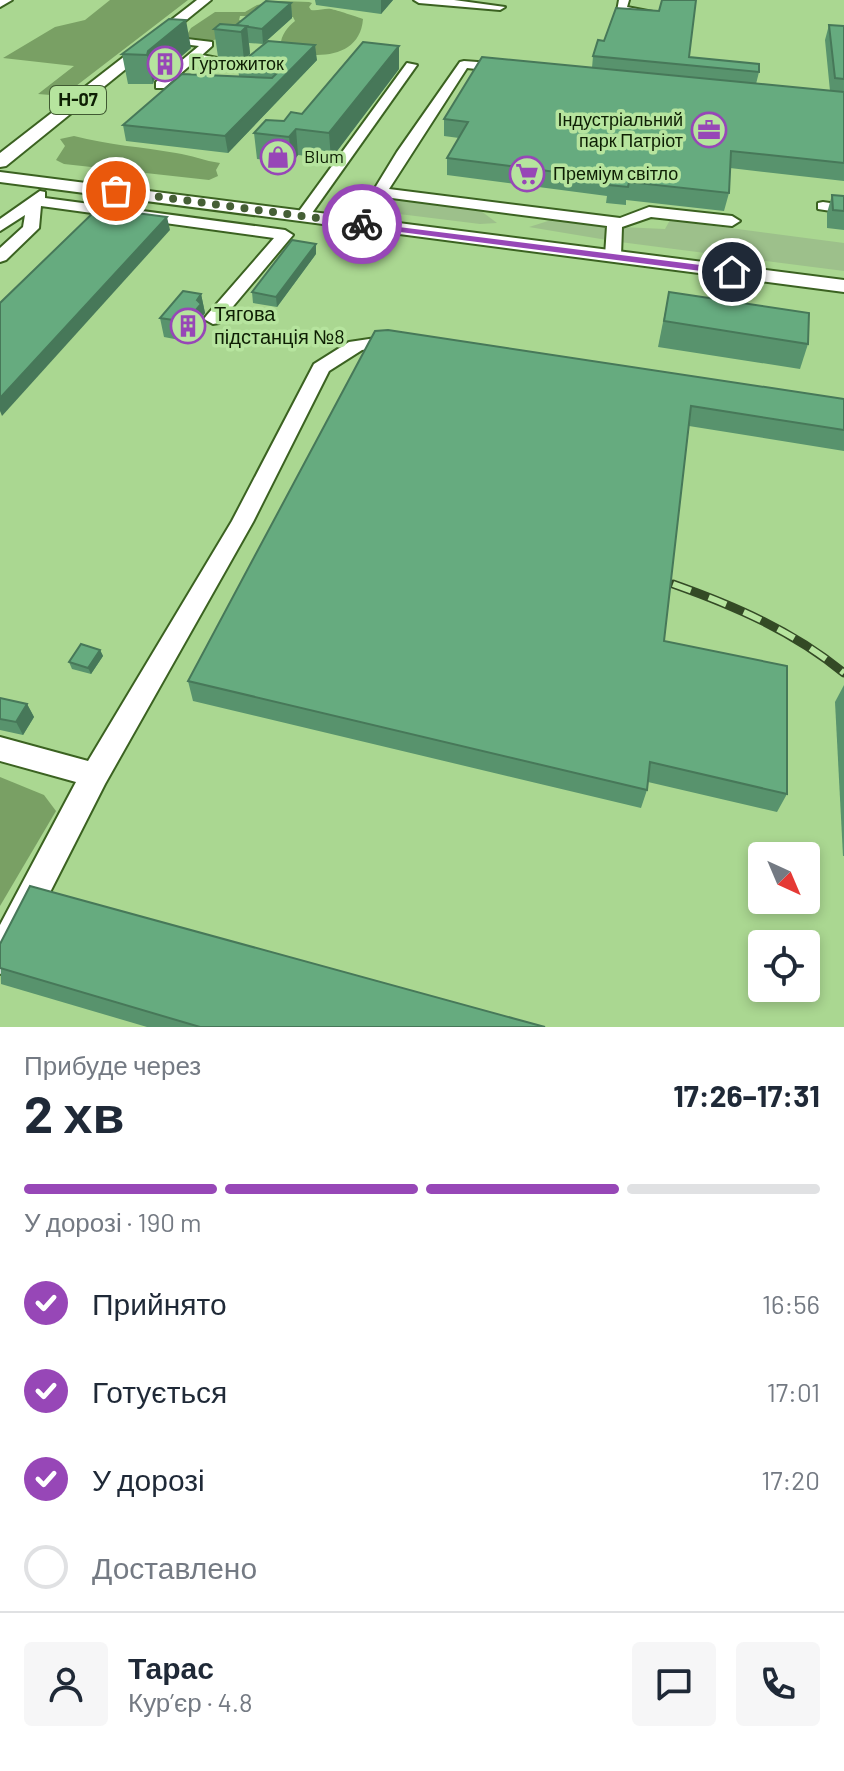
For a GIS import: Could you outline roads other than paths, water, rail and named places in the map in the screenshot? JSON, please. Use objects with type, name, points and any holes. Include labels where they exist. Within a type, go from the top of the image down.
[{"type":"main road","name":"Н-07","points":[[4,155],[205,0]]},
{"type":"main road","points":[[0,177],[844,286]]},
{"type":"street","points":[[0,4],[7,0]]},
{"type":"street","points":[[419,0],[500,7]]},
{"type":"street","points":[[624,0],[621,9],[648,12]]},
{"type":"street","points":[[157,39],[223,45]]},
{"type":"street","points":[[160,85],[208,44]]},
{"type":"street","points":[[192,57],[226,61]]},
{"type":"street","points":[[361,224],[464,64],[525,70]]},
{"type":"street","points":[[302,217],[411,65]]},
{"type":"street","points":[[171,76],[185,77]]},
{"type":"street","points":[[0,226],[54,183]]},
{"type":"street","points":[[380,192],[568,209],[621,223],[649,212],[732,221]]},
{"type":"street","points":[[0,257],[31,228],[34,201]]},
{"type":"street","points":[[34,201],[285,235],[213,319]]},
{"type":"street","points":[[823,206],[844,209]]},
{"type":"street","points":[[613,256],[615,222]]},
{"type":"street","points":[[0,958],[95,775],[242,522],[321,368],[335,354],[350,347],[384,340],[416,342]]},
{"type":"street","points":[[0,749],[95,775]]},
{"type":"railway","points":[[673,584],[763,621],[804,644],[844,673]]},
{"type":"place","name":"Гуртожиток","points":[[165,64]]},
{"type":"place","name":"Індустріальний парк Патріот","points":[[709,130]]},
{"type":"place","name":"Blum","points":[[278,157]]},
{"type":"place","name":"Преміум світло","points":[[527,174]]},
{"type":"place","name":"Тягова підстанція №8","points":[[188,326]]}]
